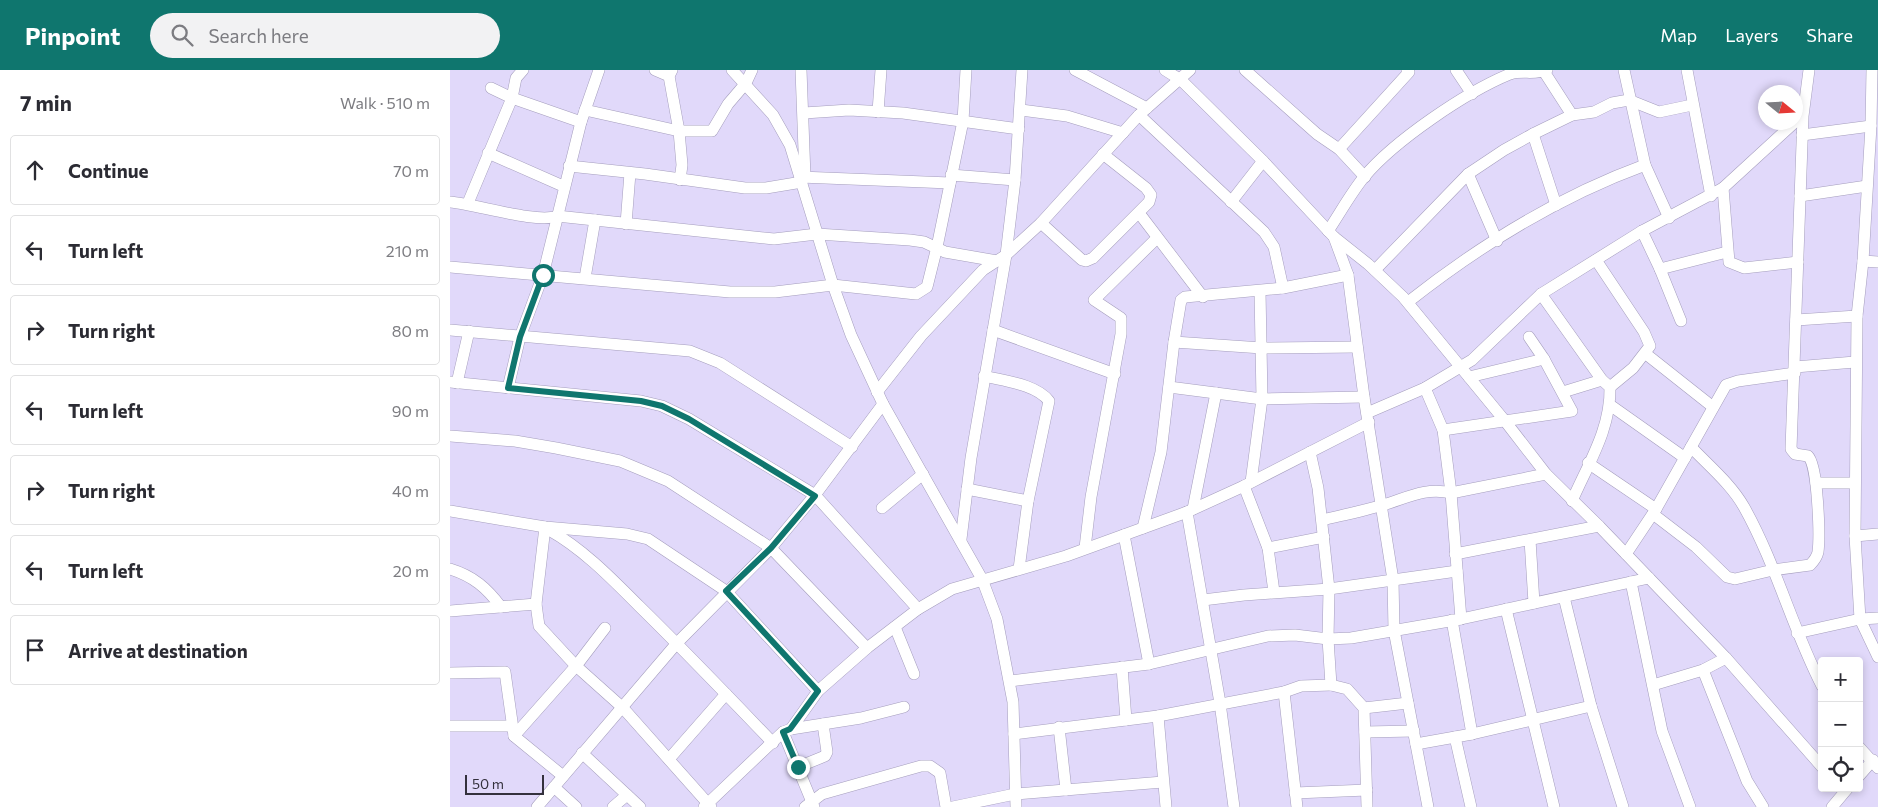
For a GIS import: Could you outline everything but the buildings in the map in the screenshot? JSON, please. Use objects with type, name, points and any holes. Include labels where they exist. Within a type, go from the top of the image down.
[{"type":"street","points":[[468,203],[512,98],[516,78],[523,70]]},
{"type":"street","points":[[508,388],[520,337],[543,275],[563,186],[581,122],[599,70]]},
{"type":"street","points":[[655,70],[670,73],[679,131],[682,165],[680,180]]},
{"type":"street","points":[[732,70],[746,83],[773,116],[790,145],[833,285],[851,335],[883,404],[982,579],[996,619],[1010,681],[1016,807]]},
{"type":"street","points":[[585,110],[679,131],[704,132],[712,130],[728,104],[746,83],[752,70]]},
{"type":"street","points":[[801,70],[804,113],[802,179]]},
{"type":"street","points":[[878,112],[881,70]]},
{"type":"street","points":[[450,267],[584,278],[639,285],[742,292],[833,285],[916,294],[927,287],[937,247],[963,121],[966,70]]},
{"type":"street","points":[[961,539],[984,376],[993,330],[1001,258],[1015,180],[1021,110],[1022,70]]},
{"type":"street","points":[[1075,70],[1143,112],[1231,202],[1264,232],[1274,247],[1283,288]]},
{"type":"street","points":[[1165,70],[1181,80],[1263,161],[1331,234],[1375,270],[1408,302],[1506,421],[1546,474],[1599,526],[1726,658],[1818,762]]},
{"type":"street","points":[[877,392],[921,336],[983,270],[1001,258],[1041,223],[1102,154],[1143,112],[1190,70]]},
{"type":"street","points":[[1245,70],[1317,134],[1339,149],[1365,177]]},
{"type":"street","points":[[1339,149],[1408,72],[1407,70]]},
{"type":"street","points":[[1456,70],[1472,94]]},
{"type":"street","points":[[1331,234],[1365,177],[1404,139],[1472,94],[1496,75],[1545,70],[1572,115]]},
{"type":"street","points":[[1624,70],[1629,100],[1646,165],[1669,218]]},
{"type":"street","points":[[1687,70],[1692,105],[1711,196]]},
{"type":"street","points":[[1803,97],[1809,70]]},
{"type":"street","points":[[1872,70],[1871,126],[1855,362],[1855,536],[1860,619],[1878,657]]},
{"type":"street","points":[[491,88],[512,98],[581,122]]},
{"type":"street","points":[[1375,270],[1468,174],[1504,150],[1533,134],[1572,115],[1594,112],[1612,103],[1629,100],[1659,112],[1692,105]]},
{"type":"street","points":[[804,113],[849,110],[903,112],[1019,129]]},
{"type":"street","points":[[1021,110],[1067,116],[1123,133]]},
{"type":"street","points":[[1802,135],[1871,126]]},
{"type":"street","points":[[545,527],[536,604],[539,626],[576,666],[623,708],[708,806],[787,731],[818,691],[867,648],[918,608],[952,588],[1085,548],[1190,510],[1310,452],[1368,417],[1461,367],[1478,354],[1541,294],[1642,231],[1711,196],[1787,130]]},
{"type":"street","points":[[1588,463],[1654,511],[1727,577],[1742,579],[1773,570],[1803,567],[1815,560],[1818,546],[1816,483],[1811,458],[1795,454],[1792,449],[1801,130]]},
{"type":"street","points":[[1533,134],[1556,205]]},
{"type":"street","points":[[488,153],[563,186]]},
{"type":"street","points":[[1041,223],[1082,260],[1086,261],[1093,258],[1150,202],[1150,192],[1102,154]]},
{"type":"street","points":[[1231,202],[1263,161]]},
{"type":"street","points":[[1408,302],[1432,283],[1556,205],[1604,180],[1646,165]]},
{"type":"street","points":[[569,166],[745,188],[766,188],[802,179],[1015,180]]},
{"type":"street","points":[[626,224],[630,173]]},
{"type":"street","points":[[1468,174],[1497,241]]},
{"type":"street","points":[[1800,196],[1867,186]]},
{"type":"street","points":[[1722,188],[1729,262],[1744,268],[1798,262]]},
{"type":"street","points":[[450,202],[468,203],[531,217],[552,218],[557,216],[774,239],[817,234],[910,240],[924,242],[945,252],[1001,258]]},
{"type":"street","points":[[1139,213],[1203,296]]},
{"type":"street","points":[[584,278],[595,220]]},
{"type":"street","points":[[1642,231],[1681,321]]},
{"type":"street","points":[[1331,234],[1348,275],[1364,397],[1383,505],[1393,580],[1394,630],[1428,807]]},
{"type":"street","points":[[1085,548],[1091,497],[1115,374],[1122,321],[1117,315],[1094,300],[1157,238]]},
{"type":"street","points":[[1660,269],[1727,252]]},
{"type":"street","points":[[1562,392],[1606,384],[1646,354],[1650,346],[1596,260]]},
{"type":"street","points":[[1863,261],[1878,262]]},
{"type":"street","points":[[1143,528],[1161,452],[1181,300],[1186,297],[1283,288],[1348,275]]},
{"type":"street","points":[[1260,291],[1262,398],[1247,484],[1268,548],[1274,592]]},
{"type":"street","points":[[1541,294],[1606,384],[1610,405],[1605,427],[1572,501]]},
{"type":"street","points":[[1796,320],[1857,316]]},
{"type":"street","points":[[450,330],[690,351],[720,363],[852,447]]},
{"type":"street","points":[[993,330],[1115,374]]},
{"type":"street","points":[[469,331],[453,383],[641,401],[662,406],[689,419],[815,496],[918,608]]},
{"type":"street","points":[[1443,430],[1570,412],[1572,408],[1544,359],[1529,338]]},
{"type":"street","points":[[1174,342],[1262,348],[1357,347]]},
{"type":"street","points":[[1646,354],[1713,407]]},
{"type":"street","points":[[1469,377],[1544,359]]},
{"type":"street","points":[[1626,554],[1654,511],[1722,390],[1730,382],[1795,370],[1855,362]]},
{"type":"street","points":[[984,376],[1033,389],[1044,394],[1049,401],[1028,501],[1019,569]]},
{"type":"street","points":[[1169,387],[1262,398],[1364,397]]},
{"type":"street","points":[[1425,388],[1443,430],[1451,492],[1457,571],[1457,619],[1472,734]]},
{"type":"street","points":[[1216,394],[1190,510],[1234,807]]},
{"type":"street","points":[[537,807],[677,643],[726,591],[771,548],[815,496],[883,404]]},
{"type":"street","points":[[1610,405],[1685,458]]},
{"type":"street","points":[[450,436],[515,441],[620,461],[668,481],[771,548],[867,648]]},
{"type":"street","points":[[1691,447],[1731,488],[1744,508],[1773,570],[1797,633],[1818,678]]},
{"type":"street","points":[[1310,452],[1322,520],[1329,589],[1328,639],[1331,685]]},
{"type":"street","points":[[882,508],[923,474]]},
{"type":"street","points":[[1322,520],[1383,505],[1426,490],[1451,492],[1546,474]]},
{"type":"street","points":[[1816,483],[1855,483]]},
{"type":"street","points":[[967,489],[1028,501]]},
{"type":"street","points":[[450,511],[545,527],[627,534],[648,539],[726,591],[818,691]]},
{"type":"street","points":[[1455,554],[1599,526]]},
{"type":"street","points":[[545,527],[585,554],[677,643],[773,743]]},
{"type":"street","points":[[1855,536],[1878,534]]},
{"type":"street","points":[[1124,535],[1149,664]]},
{"type":"street","points":[[1268,548],[1324,537]]},
{"type":"street","points":[[1530,540],[1534,603]]},
{"type":"street","points":[[450,569],[466,574],[482,584],[501,607]]},
{"type":"street","points":[[1204,600],[1274,592],[1329,589],[1457,571]]},
{"type":"street","points":[[1010,681],[1149,664],[1281,635],[1328,639],[1351,638],[1457,619],[1649,578]]},
{"type":"street","points":[[1631,582],[1662,731],[1690,807]]},
{"type":"street","points":[[1564,597],[1591,706],[1623,807]]},
{"type":"street","points":[[450,611],[536,604]]},
{"type":"street","points":[[1506,609],[1554,807]]},
{"type":"street","points":[[1797,633],[1860,619],[1878,618]]},
{"type":"street","points":[[895,627],[914,674]]},
{"type":"street","points":[[513,731],[576,666],[605,628]]},
{"type":"street","points":[[1653,685],[1703,670],[1726,658]]},
{"type":"street","points":[[1122,667],[1126,720]]},
{"type":"street","points":[[1703,670],[1748,781],[1763,807]]},
{"type":"street","points":[[450,673],[505,672],[513,731]]},
{"type":"street","points":[[1014,734],[1158,716],[1284,692],[1302,686],[1331,685],[1347,689],[1364,708],[1367,807]]},
{"type":"street","points":[[1284,692],[1297,807]]},
{"type":"street","points":[[669,759],[726,694]]},
{"type":"street","points":[[1364,708],[1408,703]]},
{"type":"street","points":[[787,731],[861,718],[904,706]]},
{"type":"street","points":[[1416,744],[1472,734],[1532,718],[1591,706]]},
{"type":"street","points":[[1158,716],[1166,807]]},
{"type":"street","points":[[798,767],[825,756],[823,724]]},
{"type":"street","points":[[450,726],[513,731],[563,776]]},
{"type":"street","points":[[1059,727],[1066,790]]},
{"type":"street","points":[[787,731],[810,805],[822,794],[851,784],[921,766],[930,766],[940,773],[953,807],[1015,794],[1163,782]]},
{"type":"street","points":[[1365,732],[1414,731]]},
{"type":"street","points":[[1455,737],[1472,807]]},
{"type":"street","points":[[1863,751],[1875,764],[1863,773]]},
{"type":"street","points":[[582,753],[640,807]]},
{"type":"street","points":[[554,786],[576,807]]},
{"type":"street","points":[[1295,793],[1367,790]]},
{"type":"street","points":[[1832,807],[1843,792]]},
{"type":"street","points":[[613,807],[627,795]]},
{"type":"route","points":[[543,275],[520,337],[508,388],[641,401],[662,406],[689,419],[815,496],[771,548],[726,591],[818,691],[790,729],[783,732],[798,767]]}]
